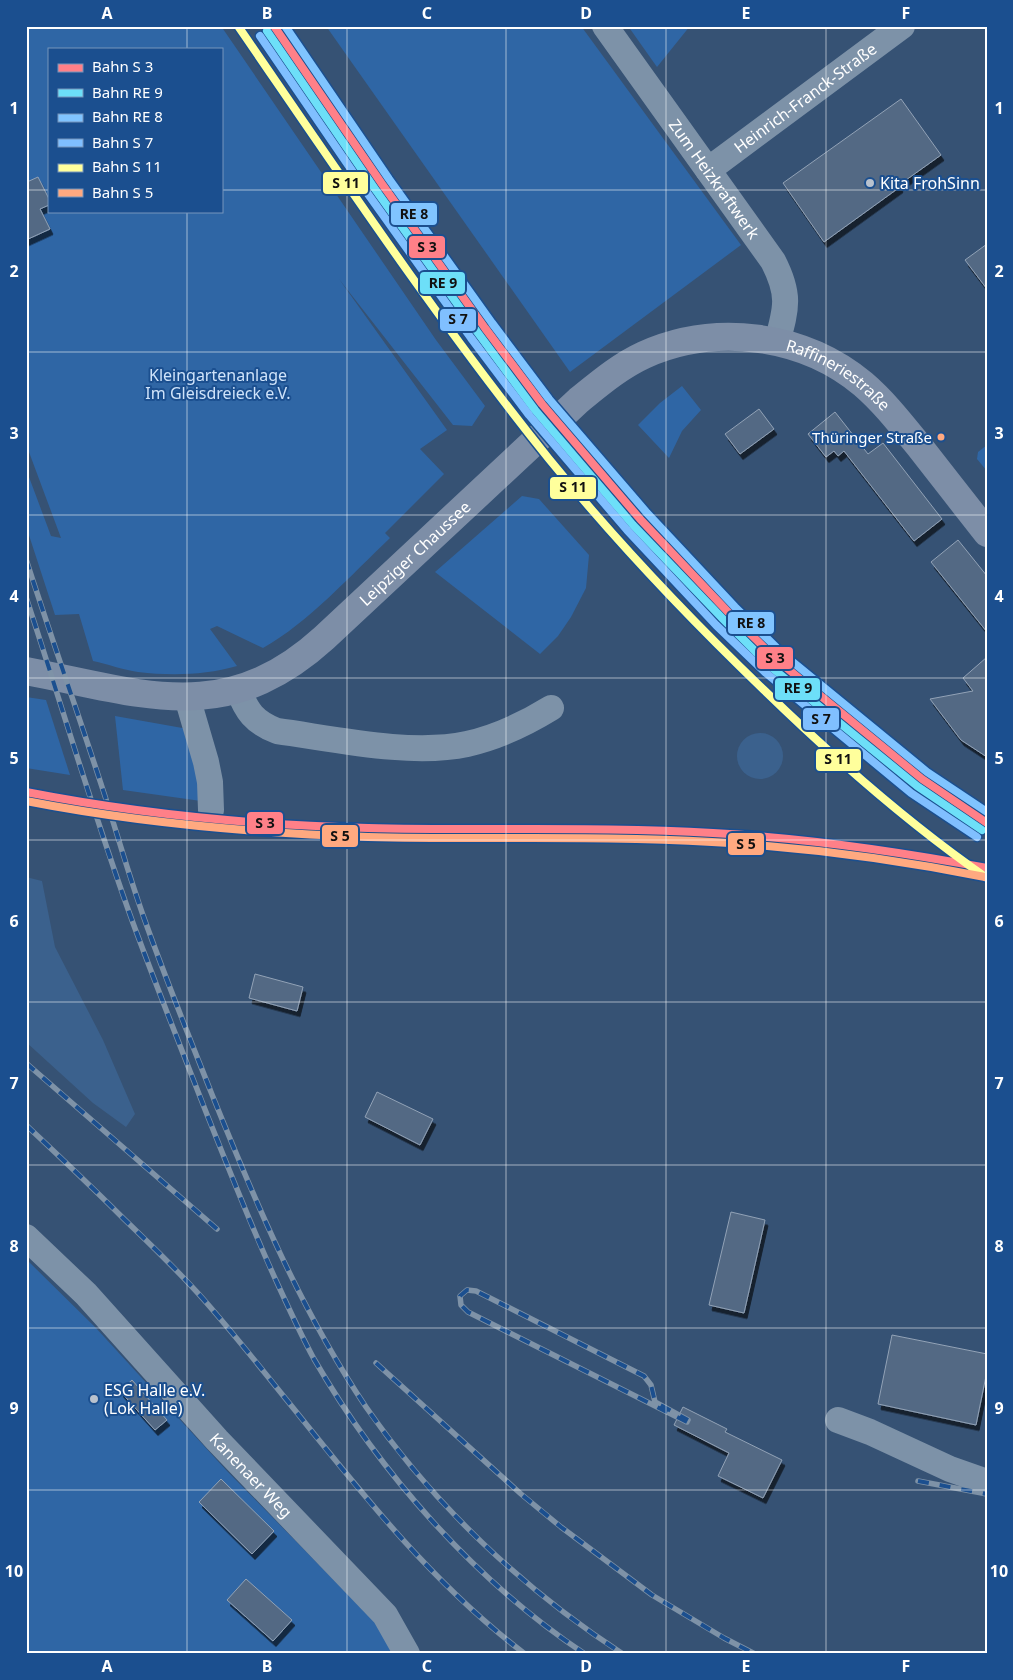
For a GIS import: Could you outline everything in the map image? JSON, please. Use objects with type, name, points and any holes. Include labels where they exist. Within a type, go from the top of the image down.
[{"type":"main road","name":"Leipziger Chaussee","points":[[26,671],[120,691],[162,697],[204,696],[238,689],[274,675],[308,653],[579,400],[618,370],[643,355],[688,340],[746,336],[777,342]]},
{"type":"main road","name":"Raffineriestraße","points":[[777,342],[824,359],[846,372],[867,388],[904,427],[987,533]]},
{"type":"street","name":"Zum Heizkraftwerk","points":[[605,26],[773,260],[782,277],[786,297],[777,342]]},
{"type":"street","name":"Heinrich-Franck-Straße","points":[[708,170],[902,26]]},
{"type":"street","points":[[238,689],[248,712],[265,726],[277,731],[395,747],[442,748],[466,744],[506,732],[528,722],[551,708]]},
{"type":"street","points":[[187,697],[206,762],[210,782],[211,810]]},
{"type":"street","name":"Kanenaer Weg","points":[[26,1237],[86,1294],[217,1440],[385,1615],[407,1654]]},
{"type":"street","points":[[838,1420],[870,1432],[950,1469],[987,1482]]},
{"type":"green space","name":"Kleingartenanlage Im Gleisdreieck e.V.","points":[[26,26],[221,26],[436,340],[485,406],[472,426],[453,425],[339,279],[447,430],[420,449],[444,474],[385,533],[390,538],[313,612],[280,638],[263,648],[217,626],[210,629],[237,666],[201,673],[163,674],[127,670],[93,661],[79,614],[55,615],[26,526],[26,469],[51,536],[61,538],[26,444]]},
{"type":"green space","points":[[326,26],[581,26],[741,245],[570,372]]},
{"type":"green space","points":[[628,26],[690,26],[657,67]]},
{"type":"green space","points":[[682,386],[701,410],[682,431],[669,458],[638,425],[660,403]]},
{"type":"green space","points":[[987,445],[987,471],[977,459],[978,452]]},
{"type":"green space","points":[[522,496],[539,499],[589,555],[586,588],[571,617],[558,636],[540,654],[435,572]]},
{"type":"green space","points":[[26,697],[46,700],[70,775],[26,768]]},
{"type":"green space","points":[[115,716],[188,729],[201,801],[123,790]]},
{"type":"green space","name":"ESG Halle e.V. (Lok Halle)","points":[[26,1259],[96,1328],[226,1470],[379,1626],[396,1654],[26,1654]]},
{"type":"shaded area","points":[[755,733],[765,733],[779,743],[783,756],[779,769],[773,775],[765,779],[755,779],[741,769],[737,761],[737,751],[747,737]]},
{"type":"shaded area","points":[[26,877],[42,881],[55,947],[103,1040],[135,1114],[126,1127],[93,1103],[26,1042]]},
{"type":"building","points":[[901,99],[941,155],[824,242],[783,183]]},
{"type":"building","points":[[38,177],[48,197],[48,205],[40,209],[50,229],[26,240],[26,179],[27,182]]},
{"type":"building","points":[[987,244],[987,289],[965,260]]},
{"type":"building","points":[[759,409],[774,429],[740,454],[725,434]]},
{"type":"building","points":[[835,412],[868,454],[883,443],[942,519],[914,541],[844,451],[838,456],[834,451],[826,457],[808,434]]},
{"type":"building","points":[[958,540],[987,576],[987,632],[931,562]]},
{"type":"building","points":[[987,657],[987,757],[961,740],[930,699],[973,691],[963,678]]},
{"type":"building","points":[[255,974],[303,987],[297,1011],[249,998]]},
{"type":"building","points":[[377,1092],[433,1119],[420,1145],[365,1117]]},
{"type":"building","points":[[731,1212],[765,1220],[744,1313],[709,1305]]},
{"type":"building","points":[[892,1335],[987,1354],[987,1371],[976,1425],[878,1404]]},
{"type":"building","points":[[132,1380],[167,1420],[155,1430],[120,1391]]},
{"type":"building","points":[[683,1407],[727,1429],[725,1432],[782,1460],[763,1498],[718,1476],[729,1453],[674,1425]]},
{"type":"building","points":[[221,1479],[274,1531],[252,1554],[199,1502]]},
{"type":"building","points":[[246,1579],[292,1620],[273,1641],[227,1600]]},
{"type":"railway","points":[[26,559],[139,902],[168,984],[262,1214],[320,1332],[342,1370],[392,1443],[451,1511],[482,1543],[550,1602],[623,1654]]},
{"type":"railway","points":[[26,597],[105,842],[142,947],[251,1224],[309,1350],[340,1401],[369,1443],[433,1522],[468,1559],[506,1593],[544,1625],[585,1654]]},
{"type":"railway","points":[[26,1063],[217,1229]]},
{"type":"railway","points":[[26,1125],[180,1273],[249,1353],[359,1490],[398,1534],[480,1617],[525,1654]]},
{"type":"railway","points":[[687,1422],[468,1312],[461,1305],[460,1296],[467,1290],[476,1291],[644,1376],[651,1385],[655,1402],[688,1420]]},
{"type":"railway","points":[[376,1363],[521,1494],[561,1527],[652,1595],[724,1638],[755,1654]]},
{"type":"railway","points":[[918,1481],[987,1494]]},
{"type":"transit line","points":[[238,26],[428,300],[508,407],[600,519],[653,578],[764,690],[817,740],[899,812],[987,878]]},
{"type":"transit line","points":[[274,26],[382,184],[485,328],[542,404],[640,519],[729,613],[777,660],[922,779],[987,823]]},
{"type":"transit line","points":[[285,26],[389,179],[492,323],[549,399],[647,513],[735,607],[783,654],[927,772],[987,812]]},
{"type":"transit line","points":[[267,31],[375,189],[535,410],[633,525],[771,667],[917,786],[982,830]]},
{"type":"transit line","points":[[260,36],[368,194],[471,338],[529,415],[627,530],[716,625],[766,673],[911,793],[977,837]]},
{"type":"transit line","points":[[26,792],[154,812],[282,824],[411,829],[670,831],[747,835],[850,846],[987,868]]},
{"type":"transit line","points":[[26,801],[154,821],[282,833],[411,838],[669,840],[746,844],[849,855],[985,877]]},
{"type":"place","name":"Kita FrohSinn","points":[[870,183]]},
{"type":"place","name":"Thüringer Straße","points":[[941,437]]},
{"type":"place","name":"ESG Halle e.V. (Lok Halle)","points":[[94,1399]]}]
